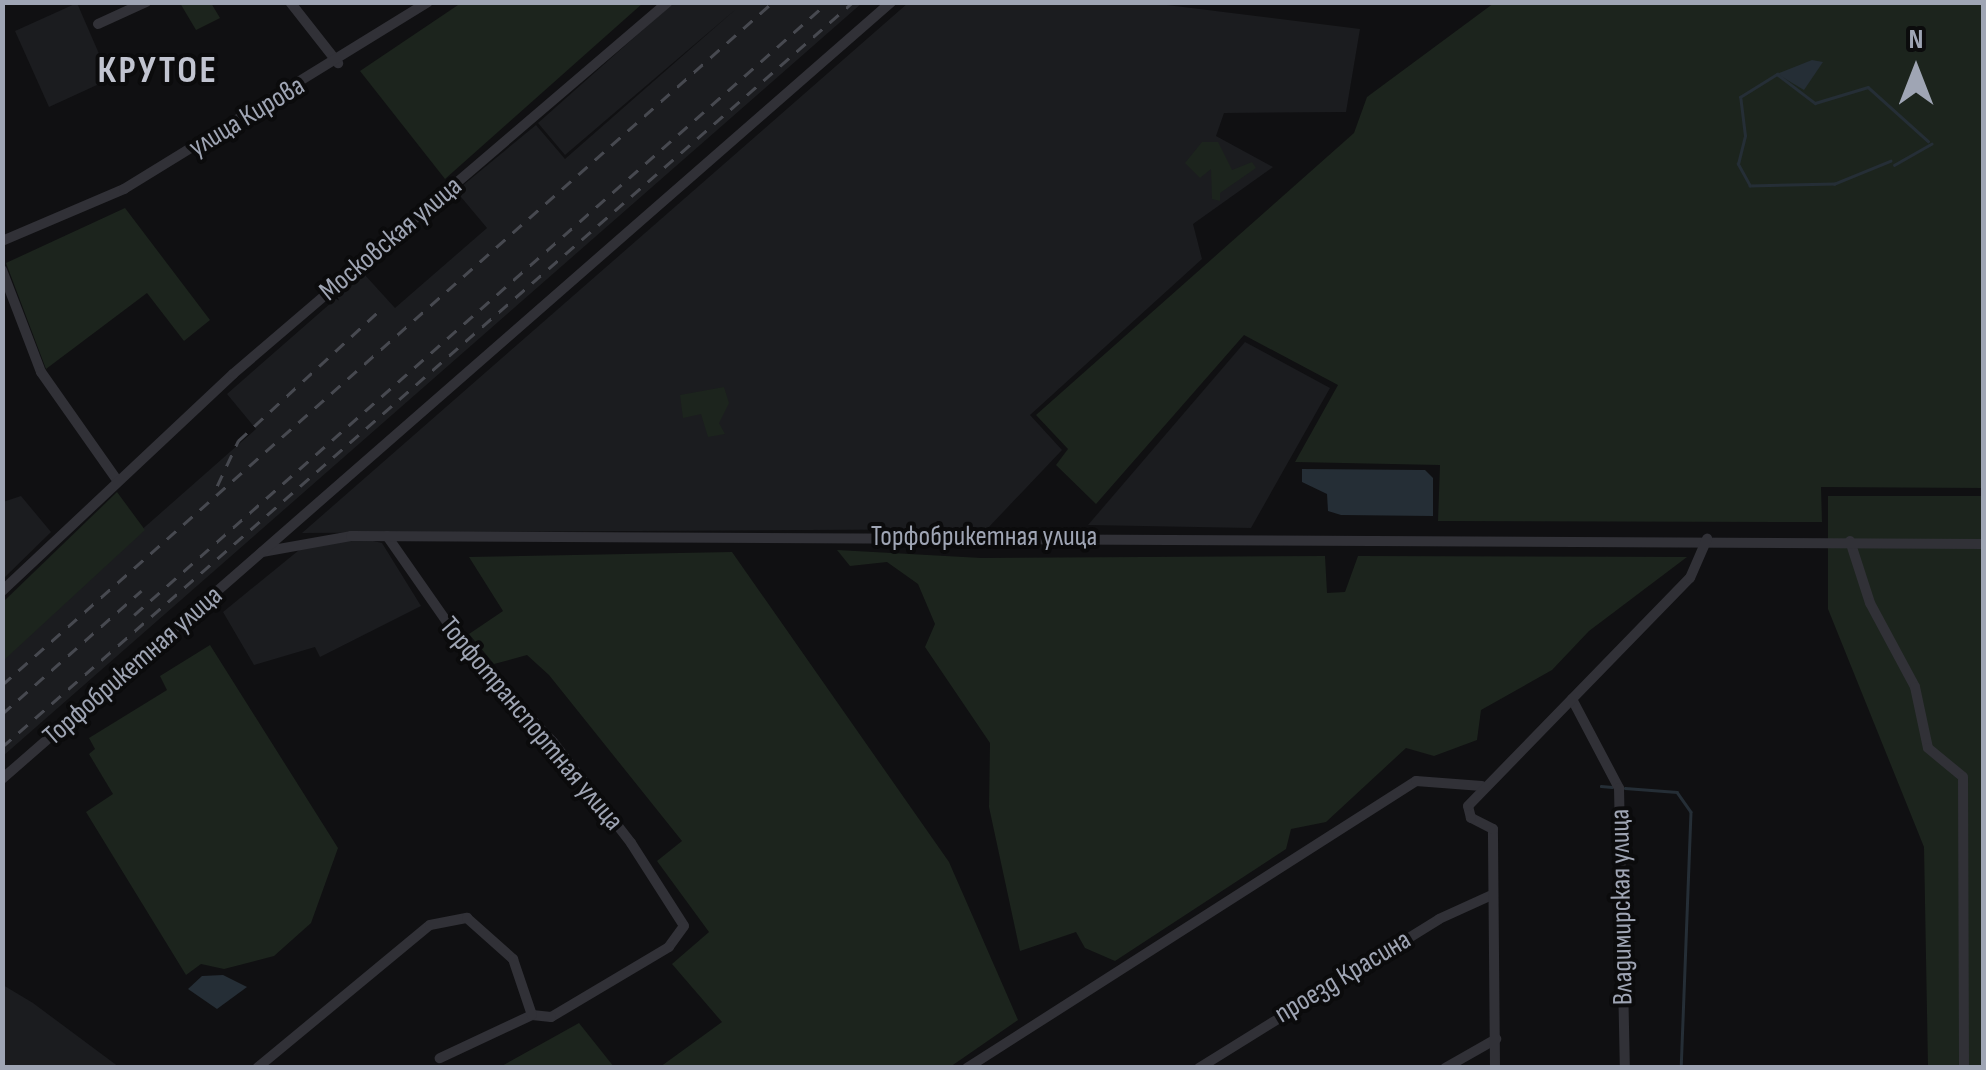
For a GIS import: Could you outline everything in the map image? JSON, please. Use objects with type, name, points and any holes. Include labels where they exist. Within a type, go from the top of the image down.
[{"type":"street","points":[[98,24],[146,2]]},
{"type":"street","points":[[290,2],[338,63]]},
{"type":"street","name":"улица Кирова","points":[[2,241],[124,188],[338,63],[428,2]]},
{"type":"street","name":"Московская улица","points":[[2,592],[232,374],[668,2]]},
{"type":"street","name":"Торфобрикетная улица","points":[[2,779],[891,2]]},
{"type":"street","points":[[2,270],[41,372],[117,480]]},
{"type":"street","name":"Торфобрикетная улица","points":[[262,552],[321,537],[387,536],[1707,539],[1984,544]]},
{"type":"street","name":"Торфотранспортная улица","points":[[387,536],[468,652],[553,742],[620,829],[684,926],[669,947],[568,1007],[550,1016],[532,1015],[440,1058]]},
{"type":"street","points":[[1495,1068],[1493,830],[1466,812],[1482,786],[1690,578],[1707,539]]},
{"type":"street","points":[[1850,541],[1870,603],[1915,687],[1928,748],[1963,777],[1964,1068]]},
{"type":"street","name":"Владимирская улица","points":[[1572,699],[1618,788],[1625,1068]]},
{"type":"street","points":[[967,1068],[1416,781],[1482,786]]},
{"type":"street","name":"проезд Красина","points":[[1199,1068],[1439,919],[1492,895]]},
{"type":"street","points":[[256,1068],[430,925],[467,918],[514,960],[532,1015]]},
{"type":"street","points":[[1444,1068],[1496,1039]]},
{"type":"shaded area","points":[[77,3],[110,79],[49,107],[15,31]]},
{"type":"shaded area","points":[[180,3],[211,3],[220,18],[196,30]]},
{"type":"shaded area","points":[[461,3],[643,3],[445,179],[360,71]]},
{"type":"shaded area","points":[[673,3],[862,3],[3,756],[3,652],[256,429],[227,394],[364,274],[395,308],[487,228],[456,191],[536,125],[565,159],[736,9],[565,155],[538,123]]},
{"type":"shaded area","points":[[908,3],[1151,3],[1360,29],[1346,112],[1224,113],[1216,136],[1273,167],[1193,224],[1202,259],[1030,415],[1062,450],[987,529],[302,533]]},
{"type":"shaded area","points":[[1494,3],[1983,3],[1983,488],[1821,487],[1822,522],[1438,521],[1440,465],[1295,462],[1338,385],[1244,335],[1096,504],[1056,465],[1068,449],[1036,415],[1354,133],[1367,97]]},
{"type":"shaded area","points":[[1812,60],[1823,62],[1804,90],[1777,74]]},
{"type":"shaded area","points":[[1202,142],[1218,142],[1232,170],[1252,162],[1256,168],[1220,193],[1220,201],[1212,199],[1211,169],[1200,178],[1185,163]]},
{"type":"shaded area","points":[[125,208],[210,320],[184,341],[147,293],[46,369],[6,263]]},
{"type":"shaded area","points":[[1245,342],[1330,388],[1251,528],[1088,525]]},
{"type":"shaded area","points":[[724,387],[729,403],[719,423],[725,434],[708,437],[701,414],[683,418],[680,395]]},
{"type":"shaded area","points":[[1302,469],[1425,470],[1433,478],[1433,516],[1341,515],[1328,511],[1327,494],[1302,482]]},
{"type":"shaded area","points":[[117,492],[145,530],[3,661],[3,602]]},
{"type":"shaded area","points":[[21,496],[51,532],[3,579],[3,502]]},
{"type":"shaded area","points":[[1828,496],[1983,496],[1983,1067],[1928,1067],[1924,847],[1828,609]]},
{"type":"shaded area","points":[[364,539],[382,543],[421,606],[320,657],[315,647],[254,665],[223,612],[304,546]]},
{"type":"shaded area","points":[[837,550],[981,558],[1325,556],[1327,593],[1345,592],[1358,556],[1687,557],[1589,631],[1552,670],[1481,710],[1477,740],[1434,756],[1406,748],[1326,822],[1291,829],[1286,849],[1115,961],[1085,948],[1076,932],[1020,951],[989,807],[990,743],[925,647],[935,624],[918,584],[887,562],[850,566]]},
{"type":"shaded area","points":[[732,552],[949,862],[1018,1020],[950,1067],[660,1067],[722,1022],[672,964],[709,932],[657,861],[682,841],[549,675],[527,655],[494,664],[469,634],[503,611],[469,557]]},
{"type":"shaded area","points":[[210,645],[338,848],[311,923],[274,956],[224,969],[201,964],[186,975],[86,812],[113,794],[89,754],[95,749],[89,738],[167,690],[160,676]]},
{"type":"shaded area","points":[[223,975],[247,987],[217,1009],[188,989],[202,976]]},
{"type":"shaded area","points":[[3,985],[33,1003],[119,1067],[3,1067]]},
{"type":"shaded area","points":[[579,1023],[614,1067],[500,1067]]},
{"type":"waterway","points":[[1891,161],[1835,184],[1750,186],[1738,164],[1745,136],[1740,97],[1777,74],[1815,103],[1868,87],[1928,141]]},
{"type":"waterway","points":[[1894,165],[1931,144]]},
{"type":"waterway","points":[[1601,786],[1612,787]]},
{"type":"waterway","points":[[1625,788],[1677,792],[1691,812],[1681,1068]]},
{"type":"railway","points":[[2,685],[773,2]]},
{"type":"railway","points":[[134,615],[828,2]]},
{"type":"railway","points":[[2,747],[853,2]]},
{"type":"railway","points":[[217,486],[238,441],[381,309]]},
{"type":"railway","points":[[2,714],[141,591]]},
{"type":"district","name":"КРУТОЕ","points":[[158,71]]}]
